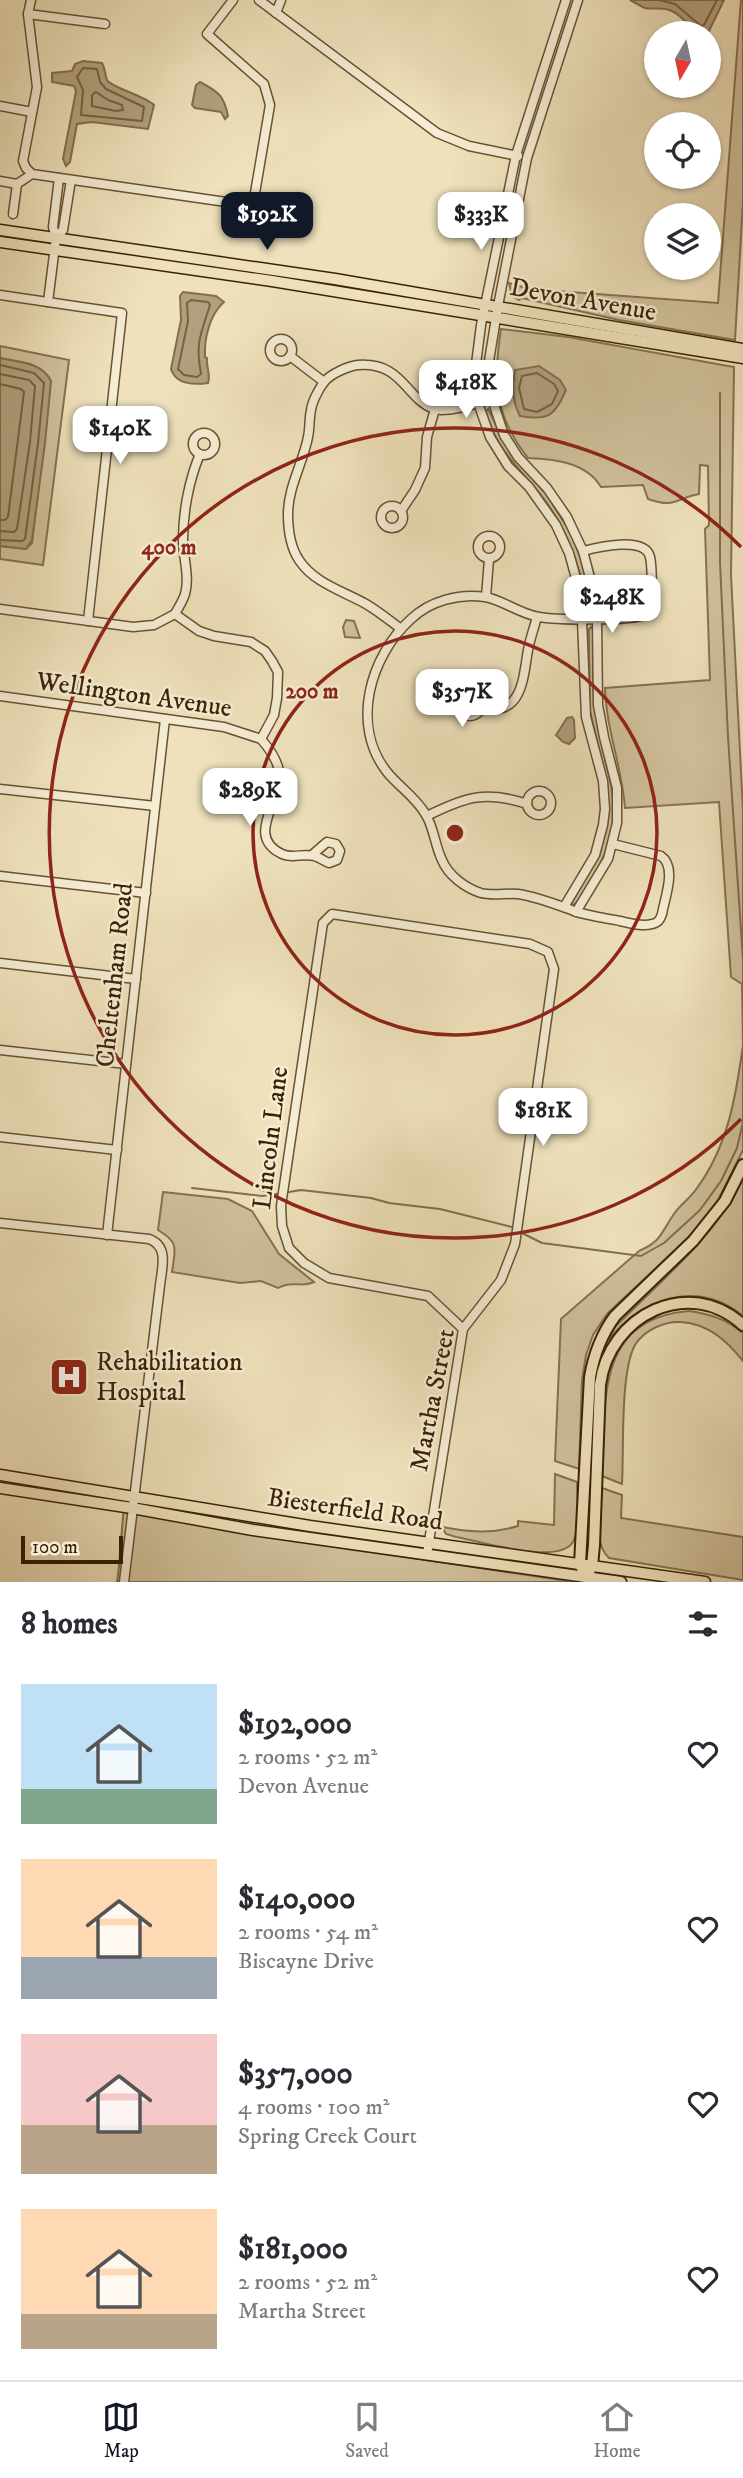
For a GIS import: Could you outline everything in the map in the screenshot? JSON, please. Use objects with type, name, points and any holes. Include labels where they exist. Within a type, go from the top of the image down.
[{"type":"highway","points":[[586,1565],[596,1496],[592,1461],[590,1377],[593,1357],[604,1330],[615,1316],[693,1241],[725,1201],[743,1165]]},
{"type":"highway","points":[[586,1577],[585,1491],[592,1461],[602,1373],[613,1344],[631,1324],[658,1309],[688,1304],[719,1310],[743,1325]]},
{"type":"main road","name":"Devon Avenue","points":[[0,230],[250,265],[498,306],[715,349],[743,358]]},
{"type":"main road","name":"Devon Avenue","points":[[0,242],[272,281],[496,318],[715,349],[743,349]]},
{"type":"main road","name":"Biesterfield Road","points":[[0,1475],[297,1524],[705,1582]]},
{"type":"main road","name":"Biesterfield Road","points":[[0,1488],[253,1530],[621,1582]]},
{"type":"street","points":[[31,0],[29,14],[37,87],[23,161],[32,174],[240,204],[249,203],[255,193],[271,105],[264,84],[207,34],[233,0]]},
{"type":"street","points":[[258,0],[437,133],[469,146],[527,158]]},
{"type":"street","points":[[276,13],[281,0]]},
{"type":"street","points":[[564,907],[595,855],[605,809],[603,781],[586,717],[583,619],[576,572],[563,538],[537,498],[498,451],[490,437],[478,403],[475,363],[516,155],[566,0]]},
{"type":"street","points":[[576,912],[600,874],[617,823],[617,788],[598,705],[597,618],[593,589],[583,551],[567,517],[510,446],[496,417],[488,367],[527,158],[578,0]]},
{"type":"street","points":[[29,14],[105,24]]},
{"type":"street","points":[[0,106],[32,112]]},
{"type":"street","points":[[0,181],[17,184],[32,174]]},
{"type":"street","points":[[48,302],[56,238],[53,227],[59,178]]},
{"type":"street","points":[[56,238],[63,230],[71,180]]},
{"type":"street","points":[[13,214],[17,184]]},
{"type":"street","points":[[0,295],[122,313],[88,621]]},
{"type":"street","points":[[290,356],[324,382]]},
{"type":"street","points":[[401,628],[367,604],[311,574],[299,559],[290,536],[288,513],[292,488],[309,435],[311,408],[324,382],[356,365],[377,366],[397,376],[435,409],[492,400]]},
{"type":"street","points":[[401,511],[425,468],[428,436],[435,409]]},
{"type":"street","points":[[0,609],[132,627],[155,625],[175,614],[185,594],[184,519],[189,489],[200,454]]},
{"type":"street","points":[[583,551],[636,544],[644,547],[650,555],[650,610],[642,616],[561,620],[537,617],[486,597],[448,598],[433,604],[401,628],[381,659],[370,688],[368,728],[387,771],[411,794],[427,816],[443,862],[459,882],[482,893],[529,896],[576,912],[639,925],[660,920],[670,867],[666,859],[612,844]]},
{"type":"street","points":[[486,597],[489,559]]},
{"type":"street","points":[[175,614],[199,631],[251,642],[265,651],[272,661],[278,672],[277,698],[274,715],[261,739],[279,768],[279,785],[265,820],[264,831],[268,842],[286,857],[313,855]]},
{"type":"street","points":[[481,708],[498,709],[508,705],[517,696],[525,676],[528,650],[537,617]]},
{"type":"street","name":"Wellington Avenue","points":[[0,696],[238,730],[261,739]]},
{"type":"street","name":"Cheltenham Road","points":[[107,1235],[165,719]]},
{"type":"street","points":[[0,789],[155,806]]},
{"type":"street","points":[[427,816],[451,804],[480,796],[511,798],[527,804]]},
{"type":"street","points":[[0,876],[146,893]]},
{"type":"street","name":"Martha Street","points":[[325,919],[332,914],[340,914],[530,944],[548,952],[552,959],[553,979],[515,1244],[501,1280],[463,1329],[426,1541],[428,1554]]},
{"type":"street","name":"Lincoln Lane","points":[[325,919],[281,1206],[282,1226],[289,1248],[304,1262],[329,1278],[428,1296],[463,1329]]},
{"type":"street","points":[[0,963],[136,979]]},
{"type":"street","points":[[0,1050],[126,1064]]},
{"type":"street","points":[[0,1137],[117,1150]]},
{"type":"street","points":[[0,1223],[149,1240],[157,1242],[161,1247],[163,1257],[160,1285],[124,1582]]},
{"type":"shaded area","points":[[743,0],[743,201],[735,340],[619,320],[522,298],[519,300],[512,296],[509,283],[529,289],[718,303]]},
{"type":"shaded area","points":[[501,329],[568,337],[734,367],[731,575],[743,811],[743,1045],[742,984],[731,977],[719,802],[625,808],[605,688],[710,680],[705,529],[709,525],[708,466],[700,465],[699,494],[664,503],[648,499],[643,485],[601,487],[587,472],[569,463],[528,458],[508,427],[502,412],[497,381]]},
{"type":"shaded area","points":[[0,346],[69,360],[43,565],[0,559],[0,546],[26,549],[32,543],[50,390],[30,364],[0,358]]},
{"type":"shaded area","points":[[488,409],[511,455],[546,494],[570,532],[584,567],[592,606],[590,610],[587,608],[573,551],[560,524],[495,436],[486,411]]},
{"type":"shaded area","points":[[346,620],[354,621],[360,638],[345,637],[343,627]]},
{"type":"shaded area","points":[[591,627],[595,710],[614,811],[606,852],[585,891],[573,906],[572,902],[600,853],[609,812],[607,782],[590,711]]},
{"type":"shaded area","points":[[743,1045],[743,1150],[717,1202],[691,1235],[607,1314],[593,1335],[582,1380],[579,1469],[555,1461],[561,1319],[639,1251],[656,1241],[708,1172],[723,1138],[734,1102]]},
{"type":"shaded area","points":[[743,1179],[743,1316],[725,1304],[707,1298],[689,1296],[670,1299],[636,1314],[607,1341],[615,1327],[702,1240],[731,1201]]},
{"type":"shaded area","points":[[163,1192],[228,1199],[252,1211],[279,1254],[314,1282],[278,1288],[261,1281],[240,1283],[172,1272],[173,1243],[158,1230]]},
{"type":"shaded area","points":[[689,1311],[718,1318],[743,1333],[743,1361],[716,1335],[691,1323],[668,1323],[644,1335],[635,1345],[627,1373],[622,1484],[602,1476],[606,1394],[611,1369],[621,1347],[636,1330],[658,1317]]},
{"type":"shaded area","points":[[555,1474],[577,1482],[577,1530],[573,1542],[565,1549],[552,1552],[518,1550],[446,1534],[442,1527],[480,1531],[518,1526],[518,1521],[554,1525]]},
{"type":"shaded area","points":[[602,1488],[622,1495],[621,1518],[743,1537],[743,1580],[609,1558],[604,1552],[599,1535]]},
{"type":"shaded area","points":[[124,1507],[346,1548],[574,1582],[117,1582]]},
{"type":"water","points":[[630,0],[724,0],[714,21],[684,21],[672,11],[645,8]]},
{"type":"water","points":[[83,61],[102,63],[110,83],[154,105],[148,129],[92,122],[77,124],[70,162],[66,166],[63,159],[76,91],[74,86],[52,82],[52,73],[72,71],[75,64]]},
{"type":"water","points":[[200,82],[222,99],[228,116],[225,119],[221,112],[195,108],[192,105],[196,85]]},
{"type":"water","points":[[183,292],[216,296],[224,302],[215,313],[207,334],[205,357],[208,383],[191,384],[181,381],[171,369],[181,320],[180,296]]},
{"type":"water","points":[[0,358],[36,366],[51,381],[32,540],[26,549],[0,546]]},
{"type":"water","points":[[539,366],[560,380],[566,390],[558,406],[549,415],[537,418],[520,416],[513,394],[515,370]]},
{"type":"water","points":[[572,717],[575,738],[569,744],[556,735],[567,718]]},
{"type":"waterway","points":[[720,393],[720,562],[728,737],[743,960]]},
{"type":"waterway","points":[[522,1233],[542,1243],[641,1256],[664,1243],[700,1210],[721,1181],[737,1148],[743,1122]]},
{"type":"waterway","points":[[192,1188],[262,1196],[277,1194]]},
{"type":"waterway","points":[[289,1192],[301,1190],[371,1198],[389,1203],[440,1209],[512,1227]]},
{"type":"place","name":"Rehabilitation Hospital","points":[[69,1377]]}]
